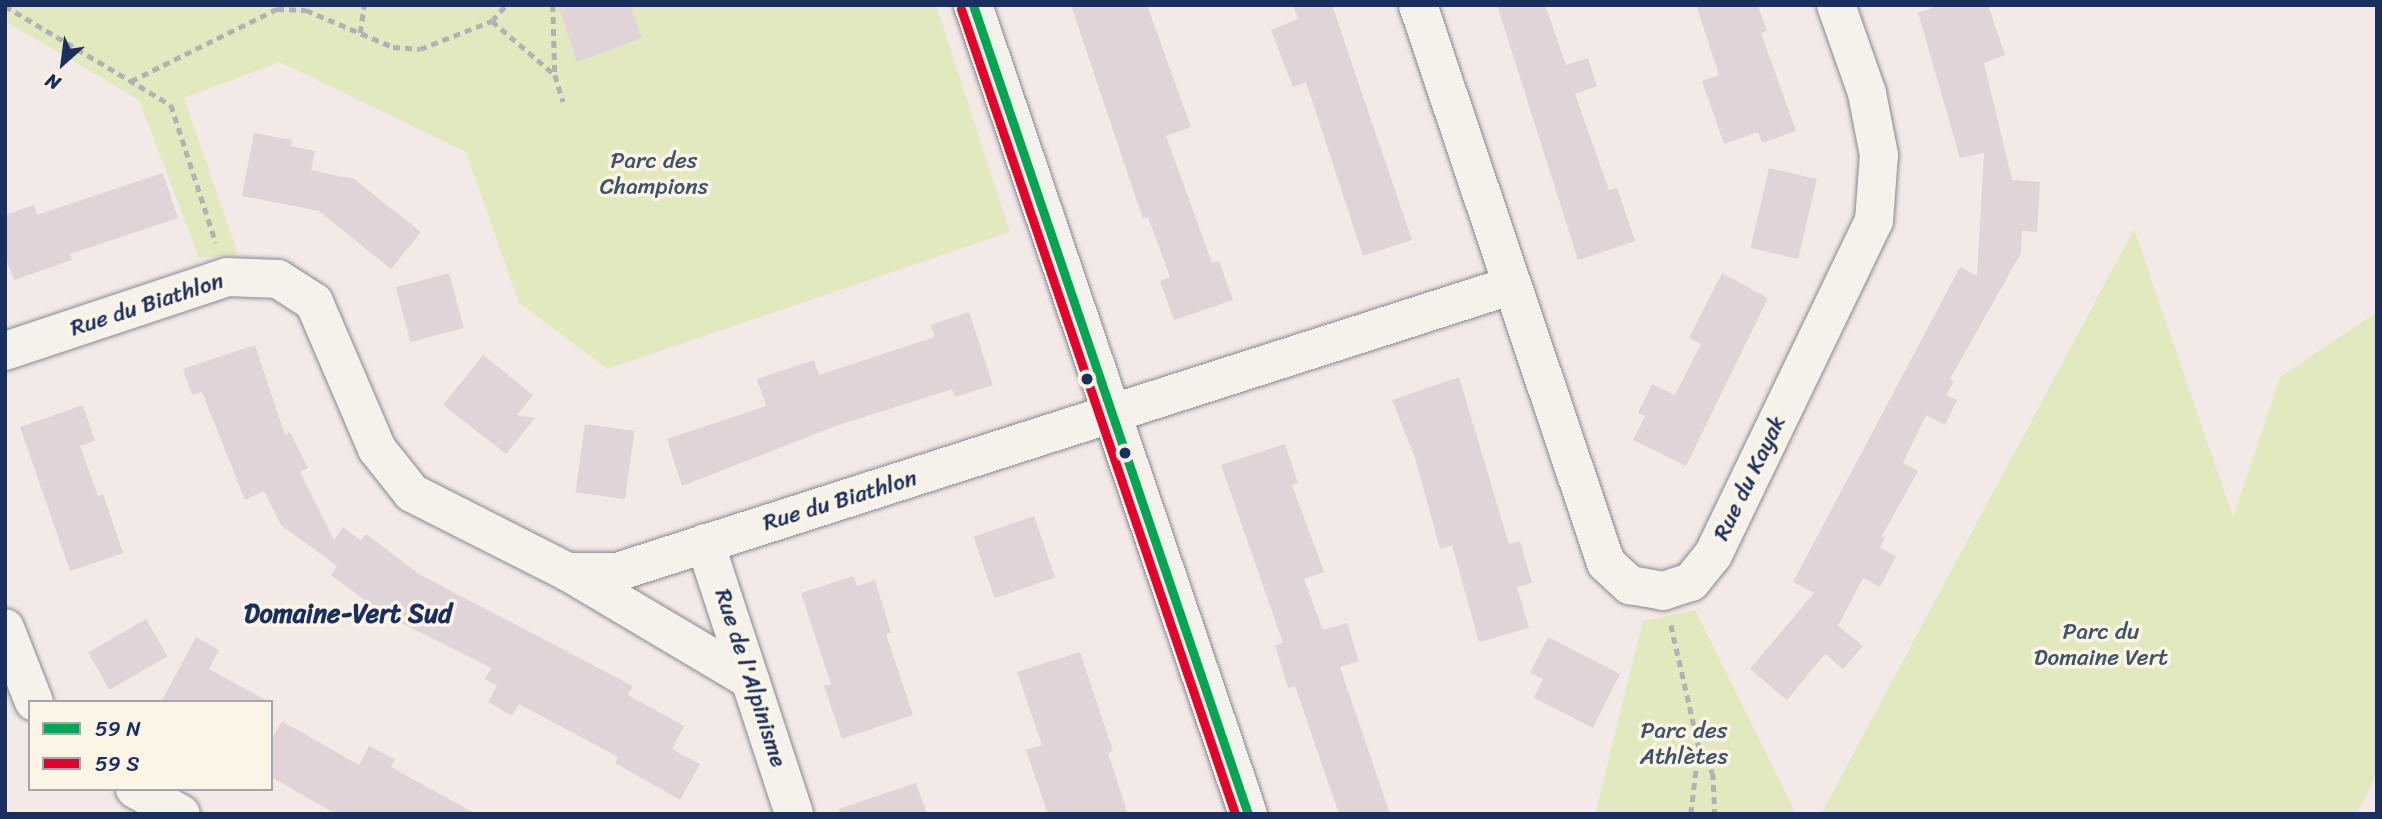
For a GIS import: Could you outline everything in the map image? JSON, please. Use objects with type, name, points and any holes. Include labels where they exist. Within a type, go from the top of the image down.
[{"type":"street","points":[[973,5],[1110,418],[1248,814]]},
{"type":"street","points":[[1418,5],[1510,286],[1606,563],[1630,585],[1662,591]]},
{"type":"street","name":"Rue du Kayak","points":[[1662,591],[1691,582],[1713,555],[1874,221],[1879,155],[1867,93],[1836,5]]},
{"type":"street","name":"Rue du Biathlon","points":[[5,351],[227,278],[278,279],[314,302],[377,449],[412,493],[568,572],[750,680]]},
{"type":"street","points":[[1110,418],[1510,286]]},
{"type":"street","name":"Rue du Biathlon","points":[[568,572],[617,572],[1110,418]]},
{"type":"street","name":"Rue de l'Alpinisme","points":[[705,543],[794,814]]},
{"type":"street","points":[[5,628],[33,700]]},
{"type":"street","points":[[139,791],[181,814]]},
{"type":"path","points":[[360,33],[364,5]]},
{"type":"path","points":[[131,81],[277,9],[306,10],[393,47],[420,49],[492,21],[506,5]]},
{"type":"path","points":[[553,5],[555,75],[563,103]]},
{"type":"path","points":[[5,6],[171,105],[227,278]]},
{"type":"path","points":[[492,21],[555,75]]},
{"type":"path","points":[[1662,591],[1699,747],[1713,773],[1715,814]]},
{"type":"path","points":[[1691,814],[1699,747]]},
{"type":"green space","name":"Parc des Champions","points":[[5,5],[936,5],[1010,232],[607,369],[519,303],[466,152],[280,62],[184,98],[238,254],[199,258],[139,100],[5,21]]},
{"type":"green space","name":"Parc du Domaine Vert","points":[[2134,229],[2233,517],[2280,377],[2377,312],[2377,773],[2357,814],[1821,814]]},
{"type":"green space","name":"Parc des Athlètes","points":[[1695,610],[1796,814],[1595,814],[1643,621]]},
{"type":"building","points":[[558,5],[630,5],[642,38],[577,62]]},
{"type":"building","points":[[1071,5],[1147,5],[1191,127],[1166,136],[1212,263],[1219,261],[1233,300],[1174,320],[1160,281],[1170,277],[1148,217],[1143,219]]},
{"type":"building","points":[[1293,5],[1332,5],[1412,240],[1363,256],[1306,82],[1293,87],[1271,30],[1298,19]]},
{"type":"building","points":[[1497,5],[1545,5],[1566,65],[1588,58],[1597,86],[1575,94],[1609,190],[1617,188],[1635,241],[1578,260]]},
{"type":"building","points":[[1696,5],[1758,5],[1767,31],[1761,33],[1796,131],[1762,143],[1758,132],[1724,144],[1702,81],[1719,75]]},
{"type":"building","points":[[1940,5],[1988,5],[2005,55],[1984,63],[2012,180],[2040,182],[2037,232],[2022,231],[2021,253],[1950,379],[1954,381],[1946,395],[1957,400],[1945,425],[1926,415],[1903,463],[1918,471],[1882,536],[1885,537],[1880,548],[1896,556],[1880,587],[1863,578],[1838,626],[1863,646],[1843,669],[1825,654],[1787,700],[1750,669],[1814,593],[1793,582],[1960,267],[1977,276],[1984,153],[1960,158],[1918,13]]},
{"type":"building","points":[[254,133],[292,140],[291,146],[315,151],[311,170],[354,179],[421,232],[391,269],[319,211],[242,196]]},
{"type":"building","points":[[1769,168],[1817,179],[1798,259],[1751,248]]},
{"type":"building","points":[[163,173],[178,218],[70,254],[72,260],[14,280],[5,256],[5,215],[34,205],[37,215]]},
{"type":"building","points":[[449,273],[464,328],[411,342],[396,287]]},
{"type":"building","points":[[1722,273],[1768,298],[1686,466],[1633,440],[1645,416],[1638,413],[1652,384],[1675,395],[1701,344],[1689,338]]},
{"type":"building","points":[[969,312],[993,385],[955,397],[952,389],[836,426],[682,486],[667,439],[766,406],[757,379],[814,360],[819,375],[935,337],[931,325]]},
{"type":"building","points":[[255,345],[285,435],[290,432],[308,468],[300,472],[334,540],[343,527],[361,541],[366,534],[419,574],[633,686],[628,695],[684,726],[672,749],[700,764],[680,800],[615,763],[618,757],[519,704],[512,716],[488,702],[497,686],[485,679],[491,668],[385,615],[331,575],[337,566],[281,525],[264,491],[245,500],[202,392],[192,395],[183,369]]},
{"type":"building","points":[[483,355],[533,395],[517,415],[535,418],[506,454],[443,405]]},
{"type":"building","points":[[1459,377],[1509,544],[1520,541],[1532,583],[1517,587],[1529,628],[1479,642],[1452,545],[1440,549],[1415,458],[1392,400]]},
{"type":"building","points":[[83,405],[95,441],[80,446],[98,496],[103,494],[123,553],[70,571],[20,427]]},
{"type":"building","points":[[585,424],[635,431],[625,499],[575,492]]},
{"type":"building","points":[[1285,444],[1298,483],[1292,485],[1324,572],[1304,579],[1323,630],[1347,623],[1359,661],[1340,667],[1390,814],[1339,814],[1295,686],[1288,688],[1275,645],[1283,643],[1221,465]]},
{"type":"building","points":[[1034,516],[1055,577],[995,598],[973,537]]},
{"type":"building","points":[[853,576],[857,586],[875,580],[891,633],[886,634],[913,715],[842,739],[824,686],[831,684],[801,593]]},
{"type":"building","points":[[146,619],[168,656],[109,690],[88,652]]},
{"type":"building","points":[[196,637],[219,650],[209,669],[265,700],[162,700]]},
{"type":"building","points":[[1548,637],[1620,674],[1593,728],[1534,698],[1543,679],[1530,673]]},
{"type":"building","points":[[1080,652],[1113,751],[1108,753],[1128,814],[1048,814],[1026,750],[1042,745],[1017,672]]},
{"type":"building","points":[[282,721],[359,765],[369,746],[395,759],[391,767],[476,814],[336,814],[273,778],[273,737]]},
{"type":"building","points":[[916,783],[927,814],[840,814],[839,809]]},
{"type":"transit line","points":[[973,5],[1248,814]]},
{"type":"transit line","points":[[961,9],[1235,814]]},
{"type":"district","name":"Domaine-Vert Sud","points":[[348,614]]}]
